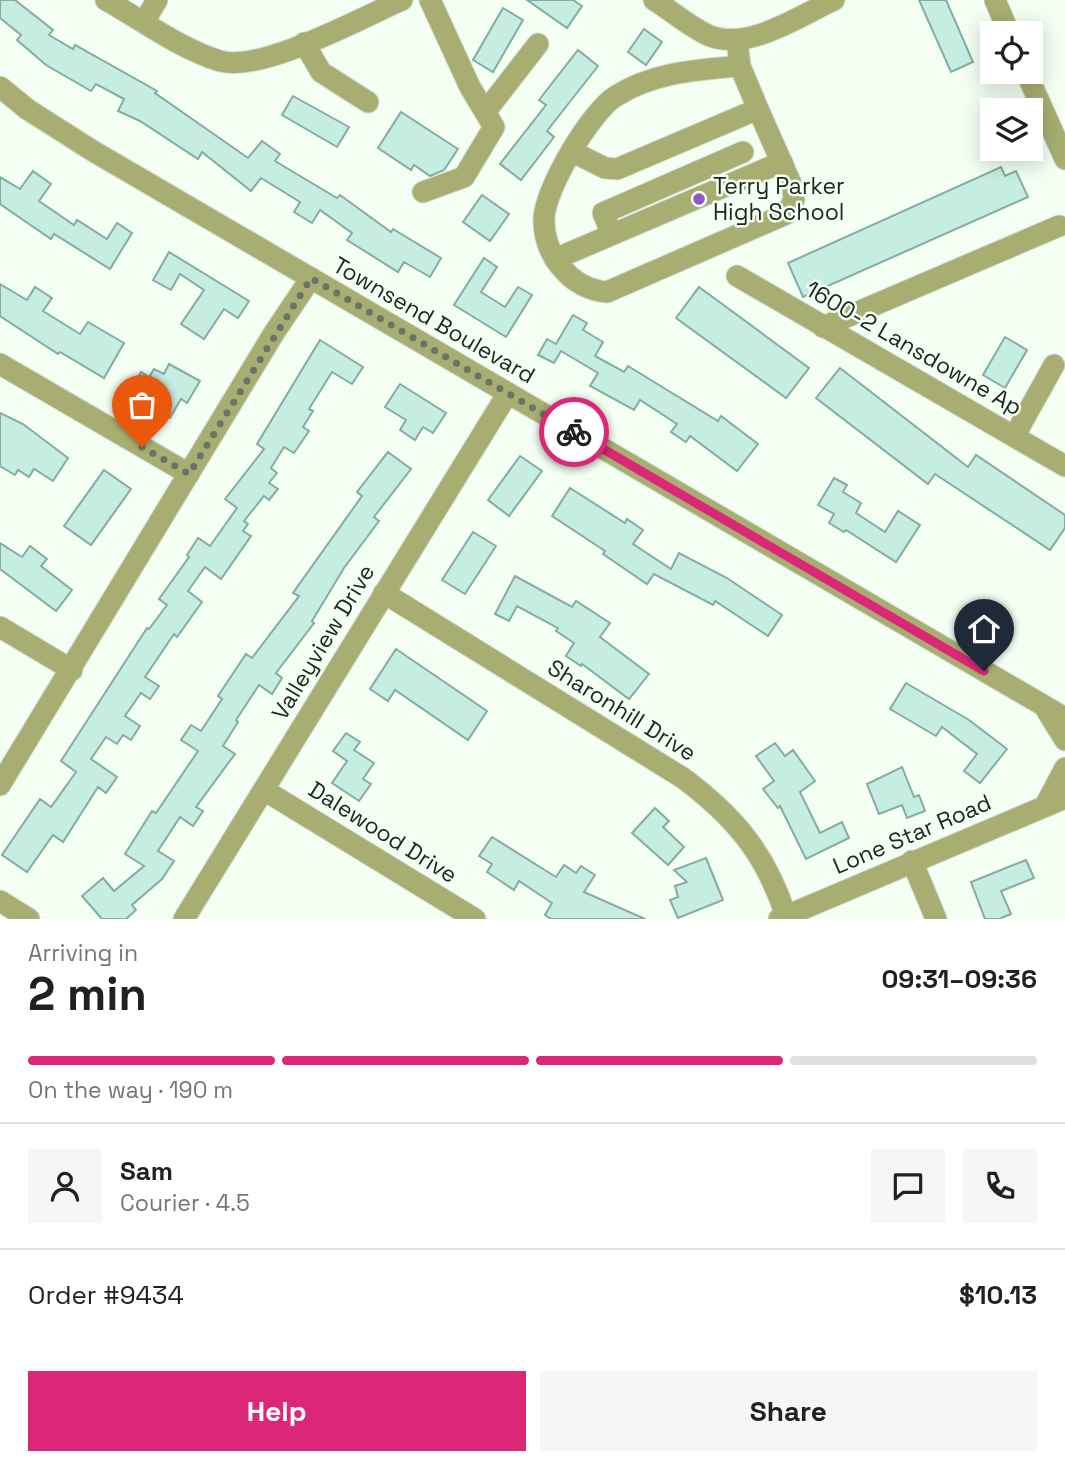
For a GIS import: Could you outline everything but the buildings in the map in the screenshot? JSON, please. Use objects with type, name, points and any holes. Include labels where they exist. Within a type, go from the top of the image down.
[{"type":"street","points":[[106,0],[222,62],[260,60],[402,0]]},
{"type":"street","points":[[144,22],[158,0]]},
{"type":"street","points":[[423,192],[464,177],[494,127],[470,87],[430,0]]},
{"type":"street","points":[[654,0],[710,36],[737,40],[758,34],[834,0]]},
{"type":"street","points":[[995,0],[1004,21]]},
{"type":"street","points":[[737,40],[740,66],[793,188],[794,201],[786,214],[607,292],[591,290],[568,276],[555,258],[546,237],[544,216],[552,191],[589,124],[613,97],[649,79],[689,71],[740,66]]},
{"type":"street","points":[[304,43],[321,72],[368,102]]},
{"type":"street","points":[[486,111],[538,44]]},
{"type":"street","points":[[1031,84],[1065,159]]},
{"type":"street","name":"Townsend Boulevard","points":[[0,87],[27,109],[93,152],[1065,718]]},
{"type":"street","points":[[573,152],[605,168],[617,169],[758,108]]},
{"type":"street","points":[[612,234],[603,213],[743,152]]},
{"type":"street","points":[[555,258],[782,162]]},
{"type":"street","points":[[712,165],[722,187]]},
{"type":"street","points":[[823,327],[1059,226]]},
{"type":"street","name":"1600-2 Lansdowne Ap","points":[[737,276],[1065,466]]},
{"type":"street","points":[[0,785],[311,278]]},
{"type":"street","points":[[0,364],[189,474]]},
{"type":"street","points":[[1015,435],[1054,365]]},
{"type":"street","name":"Valleyview Drive","points":[[184,919],[508,393]]},
{"type":"street","name":"Sharonhill Drive","points":[[384,593],[683,778],[710,798],[736,821],[755,847],[778,892],[782,917]]},
{"type":"street","points":[[0,627],[72,670]]},
{"type":"street","points":[[1044,706],[1065,740]]},
{"type":"street","points":[[1055,802],[1065,768]]},
{"type":"street","name":"Dalewood Drive","points":[[264,790],[475,919]]},
{"type":"street","name":"Lone Star Road","points":[[782,917],[1055,802]]},
{"type":"street","points":[[912,862],[936,919]]},
{"type":"street","points":[[0,901],[29,919]]},
{"type":"way so far","points":[[142,447],[189,474],[274,333],[311,278],[574,432]]},
{"type":"place","name":"Terry Parker High School","points":[[699,199]]},
{"type":"route","points":[[574,432],[984,671]]}]
